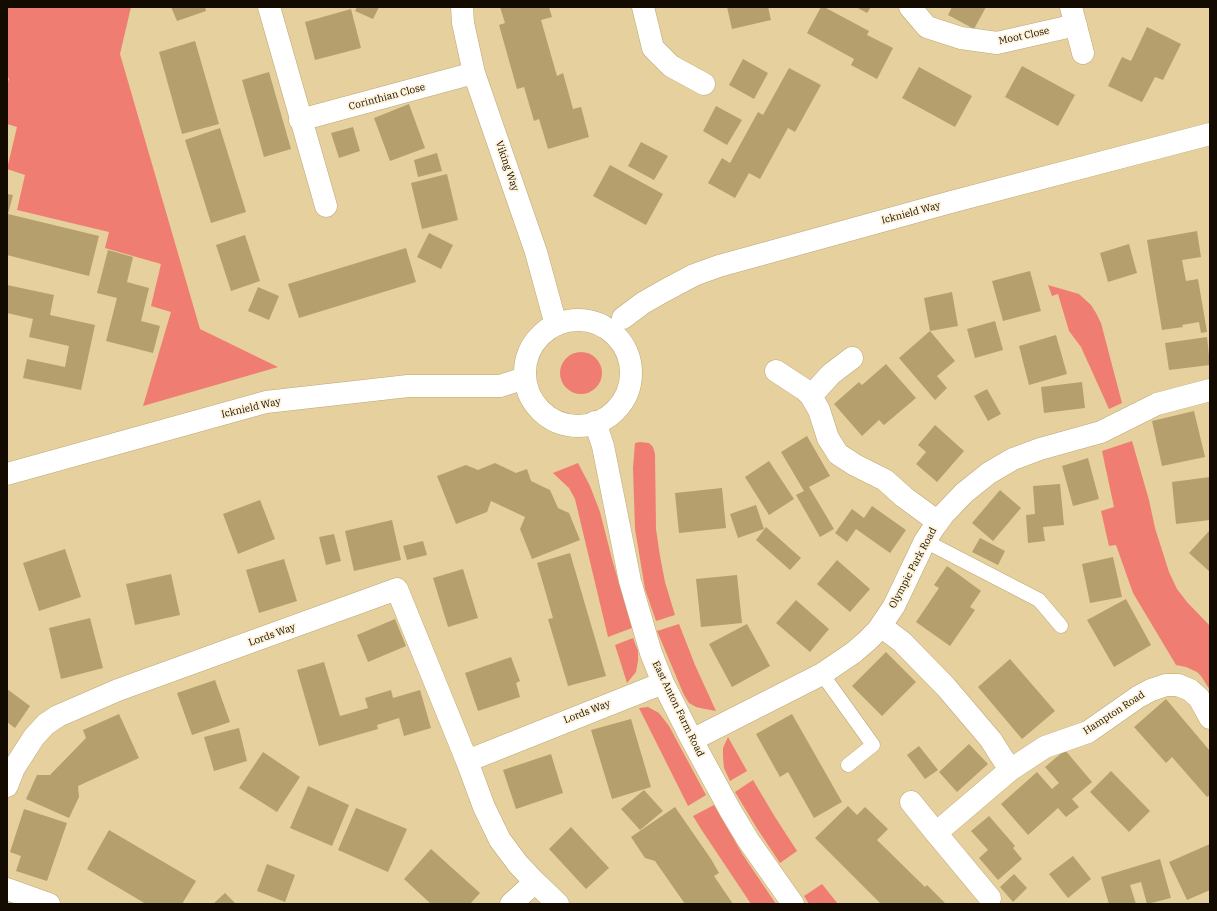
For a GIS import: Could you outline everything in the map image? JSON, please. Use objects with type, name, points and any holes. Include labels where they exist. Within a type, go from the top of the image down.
[{"type":"street","points":[[269,7],[300,120],[326,206]]},
{"type":"street","name":"Viking Way","points":[[462,7],[463,23],[474,73],[536,252],[556,325]]},
{"type":"street","points":[[643,7],[653,48],[671,66],[704,84]]},
{"type":"street","name":"Moot Close","points":[[910,7],[927,27],[961,38],[997,43],[1073,16],[1083,53]]},
{"type":"street","name":"Corinthian Close","points":[[300,120],[474,73]]},
{"type":"street","name":"Icknield Way","points":[[623,318],[643,303],[664,291],[694,275],[719,266],[943,204],[1210,134]]},
{"type":"street","points":[[578,320],[598,324],[614,334],[627,352],[631,374],[626,395],[614,412],[595,422],[584,425],[572,425],[560,422],[540,410],[533,401],[525,378],[528,356],[532,346],[539,337],[556,325],[567,321],[578,320]]},
{"type":"street","points":[[811,396],[831,374],[852,358]]},
{"type":"street","points":[[776,371],[805,390],[811,396],[819,410],[828,438],[838,454],[855,465],[885,480],[908,500],[938,522]]},
{"type":"street","name":"Icknield Way","points":[[7,474],[266,402],[408,386],[500,386],[525,378]]},
{"type":"street","name":"Olympic Park Road","points":[[692,740],[822,674],[867,642],[881,626],[902,592],[925,541],[938,522],[953,504],[989,473],[1013,460],[1057,444],[1101,432],[1157,404],[1210,390]]},
{"type":"street","name":"East Anton Farm Road","points":[[595,422],[603,446],[630,581],[651,653],[663,683],[692,740],[748,840],[793,904]]},
{"type":"street","name":"Lords Way","points":[[7,786],[14,768],[34,737],[46,724],[58,716],[118,690],[397,590],[467,760],[484,807],[500,840],[518,864],[558,904]]},
{"type":"street","points":[[881,626],[902,642],[946,687],[991,740],[1010,770]]},
{"type":"street","name":"Lords Way","points":[[467,760],[663,683]]},
{"type":"street","name":"Hampton Road","points":[[936,833],[1010,770],[1045,747],[1088,732],[1138,697],[1151,690],[1166,685],[1178,685],[1190,690],[1199,698],[1210,718]]},
{"type":"street","points":[[911,802],[990,898]]},
{"type":"street","points":[[511,904],[535,882]]},
{"type":"street","points":[[7,889],[49,904]]},
{"type":"lane","points":[[925,541],[1039,600],[1062,626]]},
{"type":"lane","points":[[822,674],[873,745],[848,765]]},
{"type":"shaded area","points":[[7,7],[131,7],[120,54],[200,329],[278,367],[143,406],[171,312],[151,306],[161,264],[105,248],[109,232],[17,210],[25,175],[7,169],[17,127],[7,124],[7,86],[9,78],[7,78]]},
{"type":"shaded area","points":[[1048,285],[1079,294],[1091,305],[1101,323],[1122,403],[1109,409],[1081,347],[1069,331],[1058,294],[1052,296]]},
{"type":"shaded area","points":[[581,352],[596,358],[602,373],[596,388],[581,394],[566,388],[560,373],[566,358]]},
{"type":"shaded area","points":[[1132,441],[1149,500],[1155,528],[1169,572],[1177,589],[1210,626],[1210,690],[1197,672],[1186,667],[1176,665],[1133,593],[1116,545],[1109,546],[1101,511],[1114,507],[1102,451]]},
{"type":"shaded area","points":[[635,443],[649,443],[653,447],[655,454],[656,529],[665,582],[675,615],[656,621],[645,589],[635,529],[633,468]]},
{"type":"shaded area","points":[[578,463],[590,486],[600,512],[632,628],[608,637],[575,499],[569,488],[553,473]]},
{"type":"shaded area","points":[[679,624],[695,665],[716,711],[696,707],[689,703],[684,695],[657,631]]},
{"type":"shaded area","points":[[633,638],[638,651],[638,661],[636,672],[627,683],[615,645]]},
{"type":"shaded area","points":[[648,707],[659,713],[669,726],[706,795],[688,806],[639,708]]},
{"type":"shaded area","points":[[728,737],[747,771],[730,781],[724,768],[723,757],[723,748]]},
{"type":"shaded area","points":[[753,780],[797,851],[780,863],[735,792]]},
{"type":"shaded area","points":[[714,805],[743,855],[776,904],[751,904],[701,829],[693,816]]},
{"type":"shaded area","points":[[822,884],[838,904],[809,904],[804,896]]},
{"type":"building","points":[[171,7],[205,7],[206,11],[177,21]]},
{"type":"building","points":[[357,7],[379,7],[373,19],[355,11]]},
{"type":"building","points":[[500,7],[549,7],[552,17],[541,20],[557,76],[563,73],[573,109],[581,107],[589,137],[548,149],[539,119],[534,121],[524,87],[517,89],[499,25],[505,23]]},
{"type":"building","points":[[727,7],[768,7],[771,20],[732,29]]},
{"type":"building","points":[[821,7],[824,7],[869,31],[867,35],[893,48],[877,79],[851,65],[854,59],[807,33]]},
{"type":"building","points":[[856,7],[871,7],[867,13]]},
{"type":"building","points":[[952,7],[986,7],[974,29],[948,15]]},
{"type":"building","points":[[351,9],[361,48],[315,60],[305,22]]},
{"type":"building","points":[[1147,27],[1181,44],[1163,80],[1155,77],[1142,102],[1108,86],[1122,57],[1131,61]]},
{"type":"building","points":[[195,41],[219,124],[182,134],[159,52]]},
{"type":"building","points":[[743,59],[768,73],[754,99],[729,85]]},
{"type":"building","points":[[1022,66],[1075,95],[1058,126],[1005,97]]},
{"type":"building","points":[[919,67],[972,96],[955,127],[902,98]]},
{"type":"building","points":[[789,68],[821,85],[795,132],[788,128],[760,179],[749,173],[735,198],[708,183],[722,158],[730,163],[758,112],[763,115]]},
{"type":"building","points":[[269,72],[291,149],[264,157],[242,80]]},
{"type":"building","points":[[409,104],[425,148],[390,161],[374,118]]},
{"type":"building","points":[[716,106],[742,120],[727,145],[703,131]]},
{"type":"building","points":[[353,127],[360,151],[339,158],[331,133]]},
{"type":"building","points":[[220,128],[246,212],[211,223],[185,140]]},
{"type":"building","points":[[641,142],[668,156],[654,180],[628,166]]},
{"type":"building","points":[[437,153],[442,171],[418,177],[414,160]]},
{"type":"building","points":[[610,165],[663,194],[646,225],[593,196]]},
{"type":"building","points":[[447,174],[458,220],[422,229],[411,183]]},
{"type":"building","points":[[7,194],[13,195],[8,214],[99,236],[89,276],[7,255]]},
{"type":"building","points":[[1197,231],[1201,257],[1182,260],[1186,281],[1198,279],[1207,332],[1201,333],[1199,322],[1182,325],[1183,327],[1162,330],[1147,240]]},
{"type":"building","points":[[429,233],[453,245],[441,269],[417,257]]},
{"type":"building","points":[[245,235],[260,281],[231,291],[216,245]]},
{"type":"building","points":[[1129,244],[1137,273],[1108,282],[1100,253]]},
{"type":"building","points":[[406,248],[416,282],[299,318],[288,284]]},
{"type":"building","points":[[108,250],[133,257],[127,282],[149,288],[141,321],[160,326],[153,353],[106,341],[117,298],[97,293]]},
{"type":"building","points":[[1030,271],[1041,311],[1003,321],[992,281]]},
{"type":"building","points":[[7,285],[54,295],[50,315],[95,325],[81,390],[23,378],[27,359],[65,367],[69,346],[29,337],[33,319],[7,313]]},
{"type":"building","points":[[258,287],[279,296],[269,320],[248,311]]},
{"type":"building","points":[[952,292],[958,326],[930,331],[924,298]]},
{"type":"building","points":[[995,321],[1003,350],[975,358],[967,329]]},
{"type":"building","points":[[930,331],[955,361],[937,376],[947,388],[935,400],[899,358]]},
{"type":"building","points":[[1056,335],[1067,374],[1029,385],[1019,346]]},
{"type":"building","points":[[1207,337],[1210,365],[1169,370],[1165,343]]},
{"type":"building","points":[[886,364],[916,398],[884,425],[879,420],[862,436],[834,404],[859,382],[862,385]]},
{"type":"building","points":[[1082,382],[1085,408],[1044,413],[1041,387]]},
{"type":"building","points":[[987,389],[1001,414],[988,421],[974,396]]},
{"type":"building","points":[[1194,411],[1205,457],[1162,466],[1152,421]]},
{"type":"building","points":[[935,425],[964,451],[937,482],[916,464],[926,452],[918,445]]},
{"type":"building","points":[[807,436],[830,476],[809,487],[834,529],[820,537],[796,495],[804,491],[781,452]]},
{"type":"building","points":[[1088,458],[1099,499],[1073,506],[1062,466]]},
{"type":"building","points":[[769,461],[794,499],[769,515],[745,477]]},
{"type":"building","points":[[495,463],[516,473],[527,469],[531,481],[550,490],[558,508],[569,513],[580,540],[532,559],[520,529],[525,517],[491,501],[487,512],[456,524],[437,476],[466,465],[478,470]]},
{"type":"building","points":[[1210,477],[1210,520],[1176,524],[1172,482]]},
{"type":"building","points":[[1060,484],[1064,525],[1043,527],[1045,541],[1028,543],[1026,515],[1035,514],[1033,486]]},
{"type":"building","points":[[722,488],[726,528],[679,533],[675,493]]},
{"type":"building","points":[[1000,490],[1021,508],[993,541],[972,523]]},
{"type":"building","points":[[260,500],[275,539],[238,554],[223,514]]},
{"type":"building","points":[[756,505],[764,529],[738,538],[730,514]]},
{"type":"building","points":[[872,506],[906,530],[890,553],[856,529],[847,542],[835,533],[852,509],[864,518]]},
{"type":"building","points":[[392,520],[401,560],[354,571],[345,531]]},
{"type":"building","points":[[766,527],[801,558],[790,570],[756,540]]},
{"type":"building","points":[[1210,530],[1210,572],[1189,553]]},
{"type":"building","points":[[334,534],[341,561],[326,565],[319,537]]},
{"type":"building","points":[[980,538],[1005,551],[998,565],[972,552]]},
{"type":"building","points":[[423,541],[427,555],[407,560],[403,546]]},
{"type":"building","points":[[65,549],[81,597],[39,611],[23,563]]},
{"type":"building","points":[[570,553],[606,676],[568,686],[548,619],[553,618],[537,563]]},
{"type":"building","points":[[1113,557],[1122,597],[1090,603],[1082,564]]},
{"type":"building","points":[[284,559],[297,601],[259,613],[246,570]]},
{"type":"building","points":[[837,560],[870,589],[850,612],[817,584]]},
{"type":"building","points":[[947,566],[981,591],[970,607],[975,610],[950,646],[916,622],[939,588],[934,585]]},
{"type":"building","points":[[463,569],[478,618],[448,627],[433,578]]},
{"type":"building","points":[[171,574],[180,615],[135,625],[126,584]]},
{"type":"building","points":[[737,575],[742,623],[701,627],[696,579]]},
{"type":"building","points":[[1126,599],[1151,645],[1114,667],[1087,620]]},
{"type":"building","points":[[796,600],[829,629],[810,652],[776,623]]},
{"type":"building","points":[[90,618],[103,668],[61,679],[49,628]]},
{"type":"building","points":[[395,619],[406,646],[368,662],[357,635]]},
{"type":"building","points":[[747,624],[770,666],[732,687],[709,644]]},
{"type":"building","points":[[886,652],[916,682],[882,716],[852,686]]},
{"type":"building","points":[[511,657],[520,681],[516,683],[520,697],[478,711],[465,673]]},
{"type":"building","points":[[1010,659],[1055,711],[1022,739],[978,687]]},
{"type":"building","points":[[324,662],[340,716],[368,708],[365,698],[391,690],[393,698],[420,690],[431,728],[404,736],[399,718],[377,725],[378,729],[319,746],[297,670]]},
{"type":"building","points":[[215,680],[230,722],[192,735],[177,693]]},
{"type":"building","points":[[7,689],[30,706],[15,728],[7,722]]},
{"type":"building","points":[[1166,699],[1210,751],[1210,795],[1207,797],[1172,757],[1166,763],[1134,727]]},
{"type":"building","points":[[119,714],[139,758],[78,786],[79,797],[69,818],[26,799],[37,775],[50,775],[86,738],[83,730]]},
{"type":"building","points":[[792,714],[842,802],[814,818],[788,772],[780,777],[756,734]]},
{"type":"building","points":[[631,719],[651,787],[612,799],[591,730]]},
{"type":"building","points":[[239,728],[247,761],[214,771],[204,737]]},
{"type":"building","points":[[969,744],[988,764],[957,792],[939,772]]},
{"type":"building","points":[[919,746],[938,770],[925,779],[907,755]]},
{"type":"building","points":[[1065,750],[1092,782],[1072,799],[1079,807],[1066,817],[1058,808],[1028,835],[1001,804],[1037,772],[1052,789],[1059,783],[1045,767]]},
{"type":"building","points":[[263,752],[300,777],[277,812],[239,788]]},
{"type":"building","points":[[551,754],[563,793],[516,809],[503,770]]},
{"type":"building","points":[[1111,771],[1150,811],[1129,832],[1090,792]]},
{"type":"building","points":[[308,786],[349,805],[332,846],[290,828]]},
{"type":"building","points":[[644,790],[663,811],[640,830],[621,809]]},
{"type":"building","points":[[848,806],[857,815],[865,807],[888,829],[877,840],[925,887],[927,885],[946,904],[881,904],[815,838]]},
{"type":"building","points":[[675,807],[711,859],[719,873],[714,876],[733,904],[685,904],[655,861],[645,858],[631,837]]},
{"type":"building","points":[[356,808],[407,829],[388,872],[338,850]]},
{"type":"building","points":[[24,809],[67,823],[47,881],[16,871],[21,856],[10,852]]},
{"type":"building","points":[[989,816],[1015,846],[1013,848],[1022,859],[998,880],[979,858],[988,850],[971,831]]},
{"type":"building","points":[[571,827],[609,868],[586,889],[549,849]]},
{"type":"building","points":[[109,830],[196,881],[182,904],[146,904],[87,869]]},
{"type":"building","points":[[1210,844],[1210,890],[1187,900],[1169,862]]},
{"type":"building","points":[[431,849],[480,893],[470,904],[431,904],[404,879]]},
{"type":"building","points":[[1073,856],[1091,879],[1068,898],[1049,874]]},
{"type":"building","points":[[1160,859],[1171,898],[1147,904],[1141,882],[1130,885],[1136,904],[1109,904],[1101,877]]},
{"type":"building","points":[[267,864],[295,875],[285,902],[257,891]]},
{"type":"building","points":[[1014,874],[1027,888],[1013,902],[1000,887]]},
{"type":"building","points":[[225,893],[236,904],[213,904]]}]
